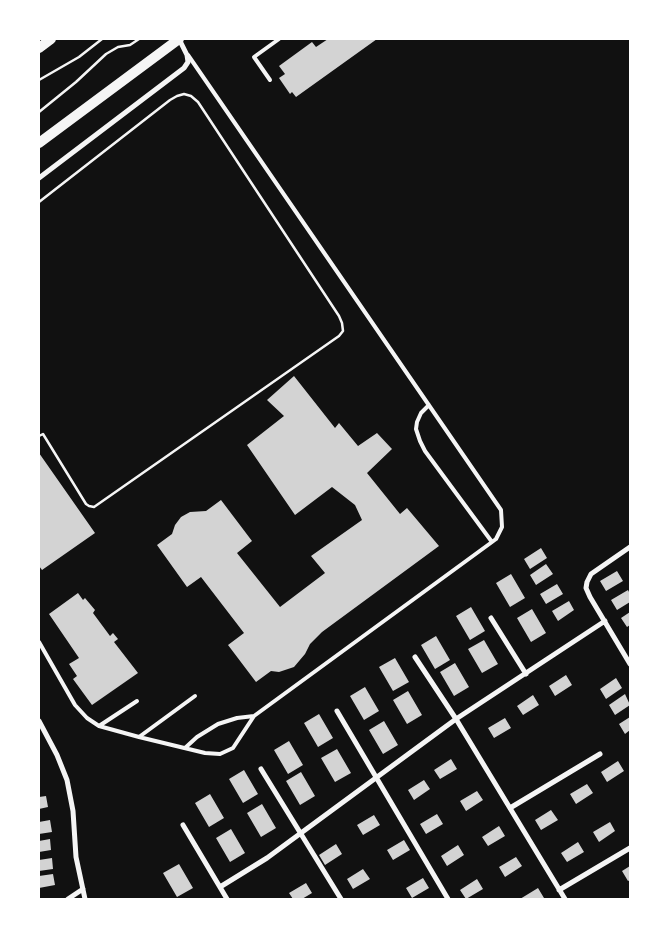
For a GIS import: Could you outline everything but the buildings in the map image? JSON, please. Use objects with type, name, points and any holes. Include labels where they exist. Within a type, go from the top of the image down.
[{"type":"main road","points":[[39,48],[51,39]]},
{"type":"main road","points":[[39,143],[179,39]]},
{"type":"street","points":[[39,178],[184,68],[188,62],[187,55],[179,39]]},
{"type":"street","points":[[630,547],[595,570],[587,582],[587,592],[630,664]]},
{"type":"street","points":[[491,618],[526,674]]},
{"type":"street","points":[[220,887],[261,862],[456,719],[605,621]]},
{"type":"street","points":[[415,657],[456,719],[565,899]]},
{"type":"street","points":[[337,711],[448,899]]},
{"type":"street","points":[[39,721],[57,755],[67,780],[73,811],[75,846],[85,899]]},
{"type":"street","points":[[510,808],[600,754]]},
{"type":"street","points":[[261,769],[342,899]]},
{"type":"street","points":[[183,826],[227,899]]},
{"type":"street","points":[[559,890],[630,848]]},
{"type":"street","points":[[68,899],[83,889]]},
{"type":"lane","points":[[270,80],[254,57],[279,39]]},
{"type":"lane","points":[[39,642],[75,705],[87,718],[99,726],[205,753],[220,754],[234,748],[254,716],[496,539],[502,527],[501,510],[187,55]]},
{"type":"lane","points":[[429,405],[421,413],[416,429],[425,451],[492,542]]},
{"type":"lane","points":[[139,737],[195,696]]},
{"type":"lane","points":[[99,726],[137,701]]},
{"type":"lane","points":[[185,748],[197,736],[218,724],[237,718],[254,716]]},
{"type":"path","points":[[39,80],[79,57],[102,39]]},
{"type":"path","points":[[39,112],[76,82],[106,54],[118,47],[130,45],[139,39]]},
{"type":"path","points":[[39,202],[170,100],[184,94],[191,96],[198,102],[339,316],[343,331],[331,342],[94,507],[86,504],[43,434],[39,436]]}]
